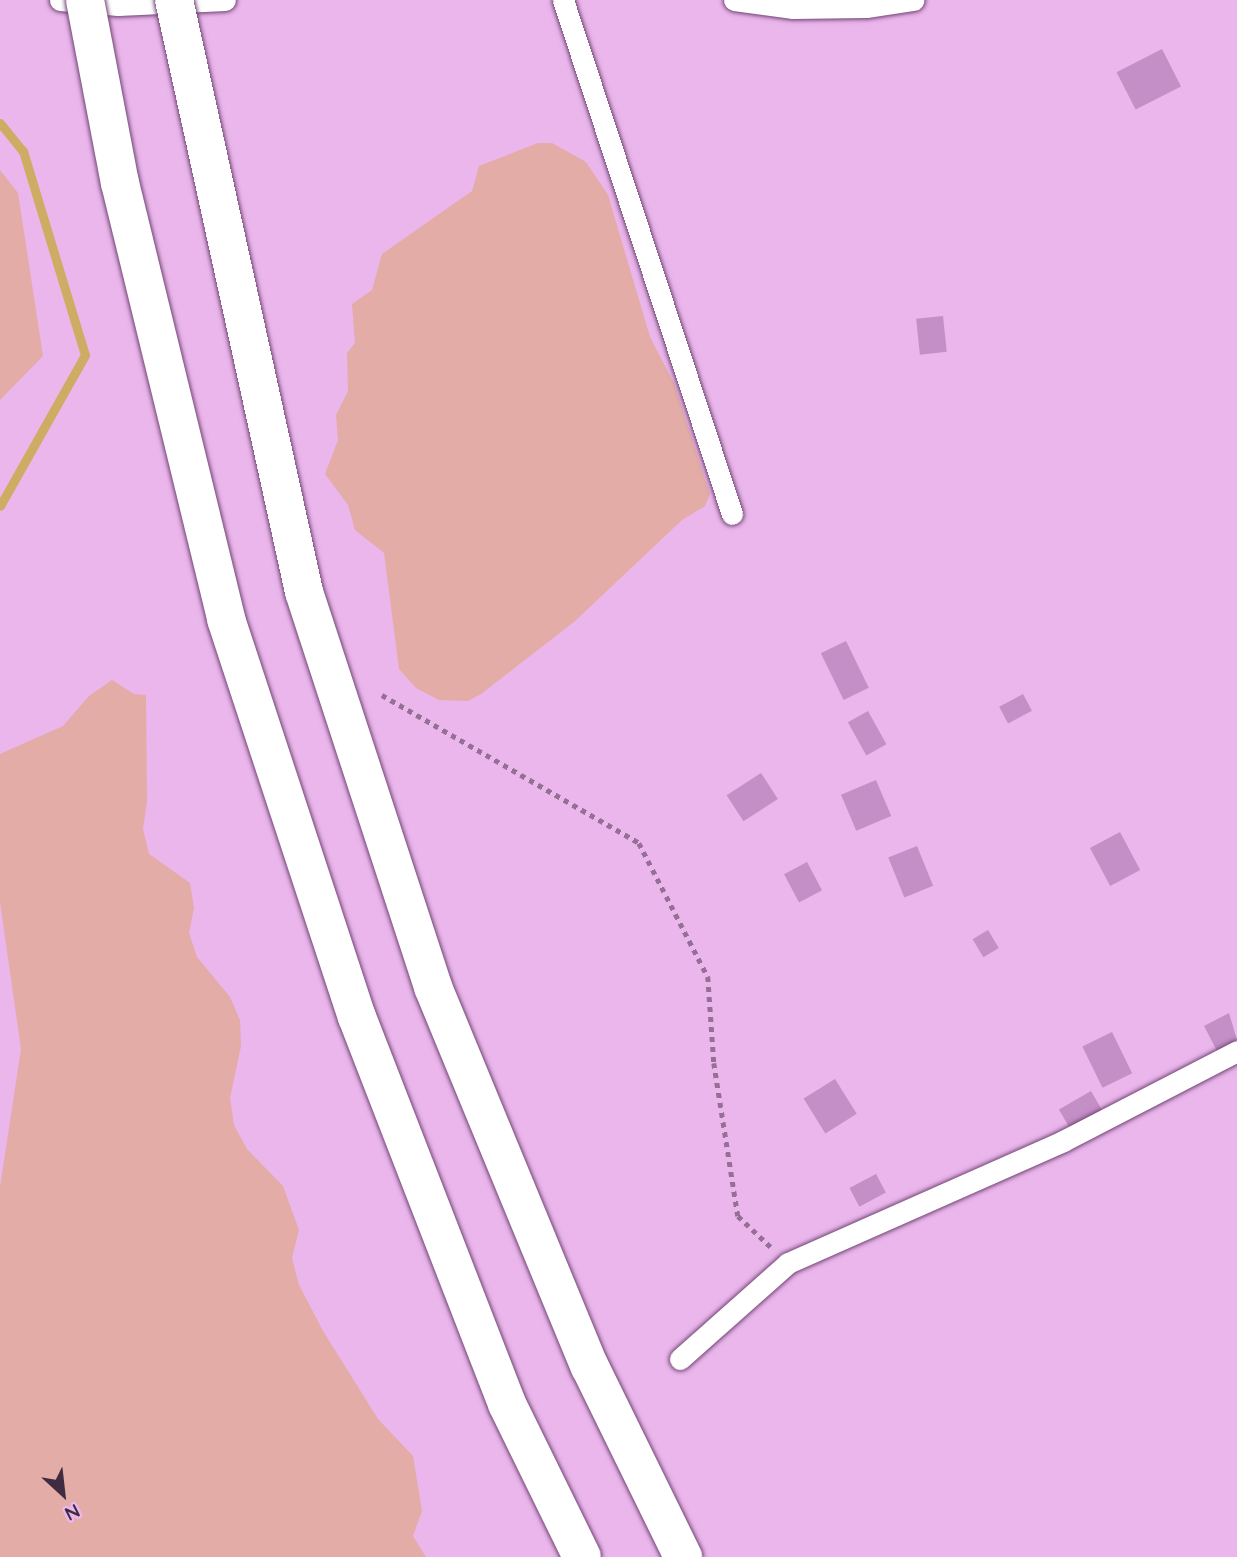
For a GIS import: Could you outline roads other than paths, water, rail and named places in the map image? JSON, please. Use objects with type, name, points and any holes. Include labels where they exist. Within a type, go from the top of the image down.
[{"type":"highway","points":[[85,0],[120,183],[226,619],[357,1017],[507,1404],[582,1557]]},
{"type":"highway","points":[[174,0],[304,592],[428,974],[590,1367],[683,1557]]},
{"type":"street","points":[[60,0],[118,5],[225,0]]},
{"type":"street","points":[[563,0],[732,514]]},
{"type":"street","points":[[734,0],[793,8],[866,7],[913,0]]},
{"type":"street","points":[[680,1359],[788,1263],[1063,1141],[1237,1051]]},
{"type":"waterway","points":[[0,123],[23,151],[85,355],[0,506]]}]
